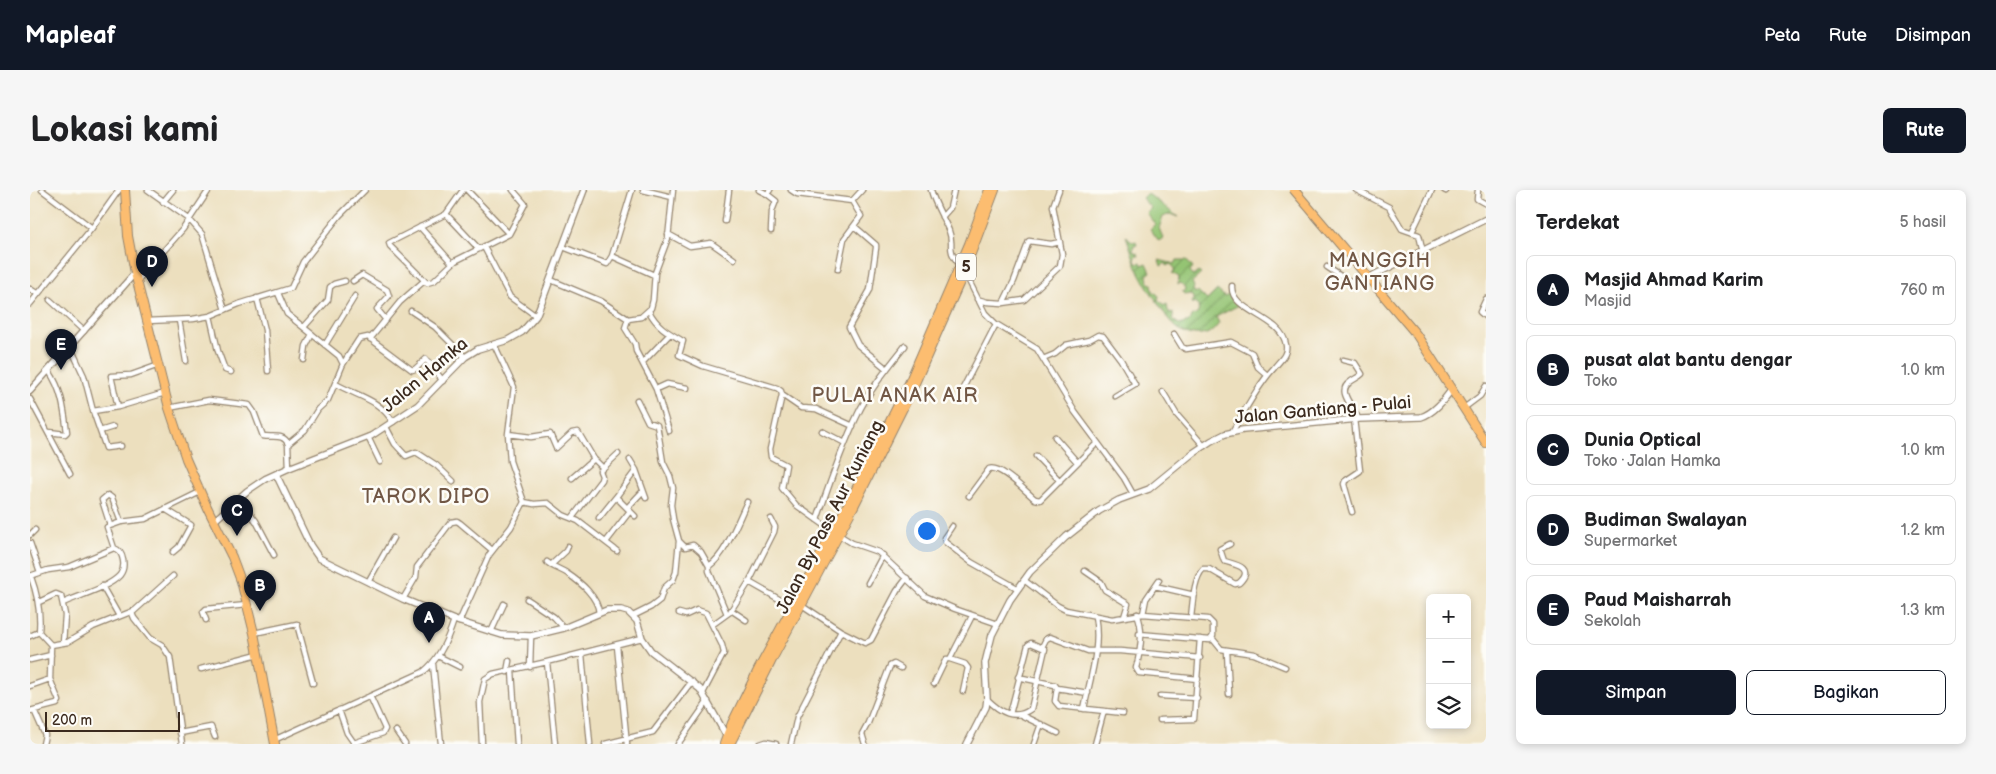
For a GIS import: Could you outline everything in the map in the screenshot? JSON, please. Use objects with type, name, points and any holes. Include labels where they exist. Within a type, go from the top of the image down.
[{"type":"highway","points":[[125,190],[128,231],[135,273],[169,408],[186,459],[200,492],[237,568],[254,633],[275,742]]},
{"type":"highway","name":"Jalan By Pass Aur Kuniang","points":[[935,331],[963,275],[986,206],[989,190]]},
{"type":"highway","name":"Jalan By Pass Aur Kuniang","points":[[771,655],[802,604],[912,390],[960,265],[995,190]]},
{"type":"highway","points":[[1296,191],[1416,334],[1486,443]]},
{"type":"highway","name":"Jalan By Pass Aur Kuniang","points":[[729,742],[793,607],[835,537]]},
{"type":"street","points":[[42,190],[92,228]]},
{"type":"street","points":[[30,304],[92,228],[119,190]]},
{"type":"street","points":[[148,190],[190,220],[204,238],[225,310]]},
{"type":"street","points":[[163,202],[173,190]]},
{"type":"street","points":[[137,282],[190,220],[209,190]]},
{"type":"street","points":[[147,321],[179,320],[210,316],[257,298],[278,293],[292,286],[296,274],[304,262],[339,216],[365,190]]},
{"type":"street","points":[[463,190],[446,214],[391,242],[389,245],[424,280],[430,283],[434,282],[452,263],[509,234],[525,204],[516,191]]},
{"type":"street","points":[[467,190],[509,234]]},
{"type":"street","name":"Jalan Hamka","points":[[214,521],[255,486],[276,474],[368,437],[386,427],[418,405],[466,357],[478,349],[522,332],[536,316],[584,190]]},
{"type":"street","points":[[563,247],[607,264],[612,256],[632,190]]},
{"type":"street","points":[[643,190],[672,198]]},
{"type":"street","points":[[551,280],[600,301],[628,319],[641,316],[649,311],[653,300],[654,275],[668,234],[673,190]]},
{"type":"street","points":[[725,221],[729,190]]},
{"type":"street","points":[[760,190],[769,192],[776,201],[772,211],[772,231]]},
{"type":"street","points":[[791,190],[797,194],[852,201]]},
{"type":"street","points":[[852,201],[862,190]]},
{"type":"street","points":[[931,190],[936,208],[950,235],[952,255],[960,265]]},
{"type":"street","points":[[942,217],[950,208],[954,190]]},
{"type":"street","points":[[978,298],[987,302],[1017,302],[1029,297],[1060,266],[1062,259],[1053,206],[1058,190]]},
{"type":"street","points":[[1356,190],[1389,207],[1402,229],[1419,235],[1423,252]]},
{"type":"street","points":[[1412,232],[1432,190]]},
{"type":"street","points":[[1478,190],[1477,199],[1486,204]]},
{"type":"street","points":[[838,269],[843,242],[861,216],[852,201]]},
{"type":"street","points":[[446,214],[482,248],[510,297],[536,316]]},
{"type":"street","points":[[1327,267],[1342,278],[1357,283],[1423,252],[1486,219]]},
{"type":"street","points":[[854,226],[876,245],[876,248],[870,290],[849,327],[858,345],[887,369]]},
{"type":"street","points":[[420,228],[452,263]]},
{"type":"street","points":[[668,234],[690,246],[711,243],[734,259]]},
{"type":"street","points":[[1003,303],[1029,241],[1051,244],[1060,242]]},
{"type":"street","points":[[612,256],[654,275]]},
{"type":"street","points":[[30,392],[135,273]]},
{"type":"street","points":[[353,281],[362,275],[387,290],[389,296],[377,309],[386,320]]},
{"type":"street","points":[[963,275],[969,281],[985,313],[996,324],[1034,346],[1075,412],[1124,478],[1133,494]]},
{"type":"street","points":[[370,339],[400,302],[424,280]]},
{"type":"street","points":[[304,327],[328,300],[330,287],[345,281]]},
{"type":"street","points":[[1232,286],[1232,292],[1246,309],[1272,323],[1286,343],[1284,356],[1267,375],[1232,432]]},
{"type":"street","points":[[30,289],[38,294]]},
{"type":"street","points":[[278,293],[284,310],[339,356],[343,364]]},
{"type":"street","points":[[325,344],[355,296]]},
{"type":"street","points":[[257,298],[265,330],[268,371]]},
{"type":"street","points":[[1486,299],[1480,312],[1486,317]]},
{"type":"street","points":[[50,300],[84,330]]},
{"type":"street","points":[[411,311],[435,327],[466,357]]},
{"type":"street","points":[[649,311],[658,324],[684,342],[679,353],[682,356],[703,366],[781,390],[782,395],[770,453],[774,459],[786,465],[782,488],[796,505],[817,520],[835,537],[872,549],[883,555],[925,596],[972,616],[998,624]]},
{"type":"street","points":[[210,316],[218,351],[225,370],[231,372]]},
{"type":"street","points":[[628,319],[625,328],[635,344],[636,352],[656,389],[669,431]]},
{"type":"street","points":[[179,320],[186,361]]},
{"type":"street","points":[[963,388],[996,324]]},
{"type":"street","points":[[304,360],[306,346],[312,334]]},
{"type":"street","points":[[643,362],[670,334]]},
{"type":"street","points":[[1174,334],[1182,347],[1186,349],[1234,343],[1252,353],[1258,367],[1267,375]]},
{"type":"street","points":[[1043,359],[1055,354],[1066,344],[1088,340],[1098,335],[1103,336],[1121,360],[1135,384],[1115,396]]},
{"type":"street","points":[[288,444],[308,427],[318,409],[330,395],[343,364],[359,339],[364,337],[370,339],[412,370],[426,359],[443,381]]},
{"type":"street","points":[[275,742],[339,710],[423,672],[433,664],[486,559],[511,527],[524,502],[510,461],[508,434],[514,388],[494,344]]},
{"type":"street","points":[[70,346],[84,376],[93,411],[106,448],[121,446]]},
{"type":"street","points":[[817,520],[858,413],[887,369],[905,346]]},
{"type":"street","points":[[1343,360],[1355,363],[1362,374],[1356,380],[1347,383],[1345,389],[1345,396],[1355,410],[1360,470],[1345,481],[1344,484],[1352,512]]},
{"type":"street","points":[[118,407],[111,376],[131,375],[159,365]]},
{"type":"street","points":[[49,371],[56,382],[62,398],[67,432],[65,434],[49,432]]},
{"type":"street","points":[[336,384],[378,403],[393,422]]},
{"type":"street","points":[[656,389],[666,384],[687,388]]},
{"type":"street","points":[[1464,408],[1480,396],[1486,386]]},
{"type":"street","name":"Jalan Gantiang - Pulai","points":[[967,744],[981,718],[987,699],[985,663],[998,624],[1017,588],[1041,561],[1081,524],[1099,511],[1133,494],[1149,490],[1157,485],[1176,466],[1204,446],[1232,432],[1356,419],[1426,416],[1440,404],[1452,389]]},
{"type":"street","points":[[1163,392],[1176,415],[1204,446]]},
{"type":"street","points":[[93,411],[118,407],[165,393]]},
{"type":"street","points":[[782,395],[801,408],[816,409],[853,426]]},
{"type":"street","points":[[30,399],[70,474]]},
{"type":"street","points":[[169,408],[208,400],[249,406],[254,412],[263,436],[282,437],[286,440],[288,444],[289,468]]},
{"type":"street","points":[[637,400],[648,422],[656,423],[658,427],[663,462],[672,479],[674,492],[672,510],[679,539],[685,547],[694,546],[709,566],[708,569],[730,612],[746,620]]},
{"type":"street","points":[[100,431],[113,427]]},
{"type":"street","points":[[386,427],[395,444],[406,456],[416,452],[436,465],[453,481]]},
{"type":"street","points":[[822,431],[845,443]]},
{"type":"street","points":[[508,434],[531,437],[550,434],[556,448],[572,433],[578,432],[594,459],[603,468]]},
{"type":"street","points":[[368,437],[380,462]]},
{"type":"street","points":[[1055,437],[1077,462]]},
{"type":"street","points":[[969,496],[989,469],[993,468],[1001,471],[1038,500],[1043,499],[1097,443]]},
{"type":"street","points":[[572,518],[601,480],[600,471],[618,454]]},
{"type":"street","points":[[1036,456],[1060,481]]},
{"type":"street","points":[[572,478],[594,459]]},
{"type":"street","points":[[630,460],[636,470],[646,498]]},
{"type":"street","points":[[599,518],[636,470]]},
{"type":"street","points":[[276,474],[315,553],[324,560],[403,599],[456,621],[509,636],[531,636],[564,628],[607,610],[621,610],[634,616],[642,638],[651,652],[692,681],[703,693],[729,742]]},
{"type":"street","points":[[606,542],[644,491]]},
{"type":"street","points":[[63,602],[116,579],[122,572],[123,558],[120,551],[114,548],[107,527],[121,522],[145,519],[200,492]]},
{"type":"street","points":[[110,526],[102,500],[108,495],[112,498],[121,522]]},
{"type":"street","points":[[616,497],[636,516]]},
{"type":"street","points":[[239,499],[256,521],[274,555]]},
{"type":"street","points":[[524,502],[534,504],[548,503],[617,551]]},
{"type":"street","points":[[709,566],[715,562],[726,546],[747,502]]},
{"type":"street","points":[[165,509],[191,524],[179,547],[174,552]]},
{"type":"street","points":[[712,625],[730,612],[749,582],[774,532],[775,527],[771,520]]},
{"type":"street","points":[[403,599],[416,577],[417,567],[451,522],[456,521],[460,523],[492,550]]},
{"type":"street","points":[[952,526],[944,538],[945,542],[971,562],[1017,588]]},
{"type":"street","points":[[30,535],[35,530]]},
{"type":"street","points":[[368,582],[393,538]]},
{"type":"street","points":[[634,616],[660,600],[664,588],[672,580],[676,572],[676,554],[679,539]]},
{"type":"street","points":[[30,544],[40,572]]},
{"type":"street","points":[[1191,617],[1194,595],[1203,569],[1209,569],[1235,584],[1244,578],[1241,566],[1233,562],[1224,561],[1220,549],[1230,544]]},
{"type":"street","points":[[568,546],[566,551],[549,564],[567,573],[590,595],[598,605],[599,613]]},
{"type":"street","points":[[43,744],[45,735],[32,710],[59,702],[50,679],[51,645],[39,632],[39,602],[31,577],[40,572],[69,568],[114,548]]},
{"type":"street","points":[[868,583],[883,555]]},
{"type":"street","points":[[1085,572],[1101,582],[1105,590],[1128,604],[1124,617]]},
{"type":"street","points":[[51,645],[68,642],[94,627],[133,611],[173,576]]},
{"type":"street","points":[[802,604],[841,631],[865,643],[871,640],[897,591],[907,578]]},
{"type":"street","points":[[1024,580],[1062,608],[1095,616],[1112,619],[1140,614],[1211,620],[1213,624],[1212,638],[1219,648],[1227,651],[1254,654],[1285,667]]},
{"type":"street","points":[[1159,580],[1146,599],[1140,614],[1140,653],[1136,668],[1138,673],[1198,679]]},
{"type":"street","points":[[749,582],[793,607]]},
{"type":"street","points":[[102,586],[119,616]]},
{"type":"street","points":[[1155,586],[1194,595]]},
{"type":"street","points":[[39,602],[56,594],[61,596],[64,616],[63,643]]},
{"type":"street","points":[[527,599],[554,616],[564,628]]},
{"type":"street","points":[[491,632],[504,604]]},
{"type":"street","points":[[206,620],[203,612],[206,609],[247,605]]},
{"type":"street","points":[[679,613],[686,615],[697,610],[707,614],[722,645],[724,653],[703,693]]},
{"type":"street","points":[[133,611],[134,618],[150,638],[162,645],[168,653],[172,668],[182,744]]},
{"type":"street","points":[[934,684],[946,659],[950,658],[972,616]]},
{"type":"street","points":[[1084,709],[1096,651],[1098,633],[1095,616]]},
{"type":"street","points":[[254,633],[297,624],[313,683]]},
{"type":"street","points":[[791,744],[797,717],[841,631]]},
{"type":"street","points":[[30,636],[39,632]]},
{"type":"street","points":[[1140,634],[1210,640],[1212,638]]},
{"type":"street","points":[[530,667],[531,636]]},
{"type":"street","points":[[482,744],[480,702],[483,684],[487,677],[617,646],[642,638]]},
{"type":"street","points":[[1042,647],[1046,639],[1050,638],[1084,650],[1200,658]]},
{"type":"street","points":[[1160,720],[1194,719],[1200,639]]},
{"type":"street","points":[[987,699],[999,711],[1010,714],[1028,712],[1033,707],[1046,652],[1042,647],[1031,643],[1028,645],[1018,677],[1010,714]]},
{"type":"street","points":[[617,646],[627,742]]},
{"type":"street","points":[[1227,651],[1229,694]]},
{"type":"street","points":[[201,669],[258,654]]},
{"type":"street","points":[[582,654],[590,744]]},
{"type":"street","points":[[30,660],[51,655]]},
{"type":"street","points":[[438,656],[460,667]]},
{"type":"street","points":[[950,658],[965,664],[968,668],[963,691]]},
{"type":"street","points":[[509,661],[517,744]]},
{"type":"street","points":[[547,662],[555,744]]},
{"type":"street","points":[[433,664],[441,744]]},
{"type":"street","points":[[865,744],[862,734],[890,666],[894,664],[901,668]]},
{"type":"street","points":[[1018,677],[1055,685],[1057,688],[1088,693]]},
{"type":"street","points":[[30,686],[50,679]]},
{"type":"street","points":[[605,744],[627,742],[649,734],[656,729],[692,681]]},
{"type":"street","points":[[1057,688],[1054,699],[1057,704],[1123,713]]},
{"type":"street","points":[[339,710],[347,733],[354,743],[383,733],[384,729],[370,696]]},
{"type":"street","points":[[1160,696],[1197,698]]},
{"type":"street","points":[[678,744],[708,701]]},
{"type":"street","points":[[1095,744],[1104,711]]},
{"type":"street","points":[[1020,714],[1058,733]]},
{"type":"street","points":[[1034,744],[1041,724]]},
{"type":"street","points":[[180,733],[211,727],[215,737]]},
{"type":"street","points":[[396,731],[405,744]]},
{"type":"street","points":[[760,744],[766,742],[776,744]]},
{"type":"green space","points":[[1147,193],[1178,217],[1170,214],[1163,217],[1159,228],[1163,238],[1159,241],[1150,229],[1155,224],[1146,213],[1151,208],[1142,198]]},
{"type":"green space","points":[[1126,236],[1133,242],[1136,241],[1137,244],[1134,245],[1133,249],[1139,255],[1136,255],[1135,260],[1138,263],[1141,262],[1142,265],[1147,263],[1151,272],[1147,275],[1148,282],[1152,284],[1153,291],[1159,296],[1158,300],[1165,305],[1167,304],[1168,311],[1173,312],[1173,320],[1179,324],[1190,321],[1198,313],[1199,305],[1195,302],[1193,304],[1194,296],[1190,293],[1184,294],[1182,292],[1185,290],[1184,286],[1181,283],[1178,284],[1179,277],[1172,273],[1174,272],[1174,267],[1170,264],[1167,266],[1166,263],[1161,266],[1159,260],[1175,264],[1177,260],[1187,260],[1193,267],[1190,271],[1193,275],[1198,271],[1201,274],[1192,282],[1196,293],[1198,291],[1207,300],[1217,290],[1225,297],[1229,294],[1239,305],[1216,317],[1219,323],[1209,333],[1194,335],[1183,332],[1169,320],[1147,286],[1137,266]]},
{"type":"place","name":"Budiman Swalayan","points":[[152,287]]},
{"type":"place","name":"Paud Maisharrah","points":[[61,370]]},
{"type":"place","name":"Dunia Optical","points":[[237,536]]},
{"type":"place","name":"pusat alat bantu dengar","points":[[260,611]]},
{"type":"place","name":"Masjid Ahmad Karim","points":[[429,643]]},
{"type":"district","name":"MANGGIH GANTIANG","points":[[1380,272]]},
{"type":"district","name":"PULAI ANAK AIR","points":[[895,396]]},
{"type":"district","name":"TAROK DIPO","points":[[426,497]]}]
